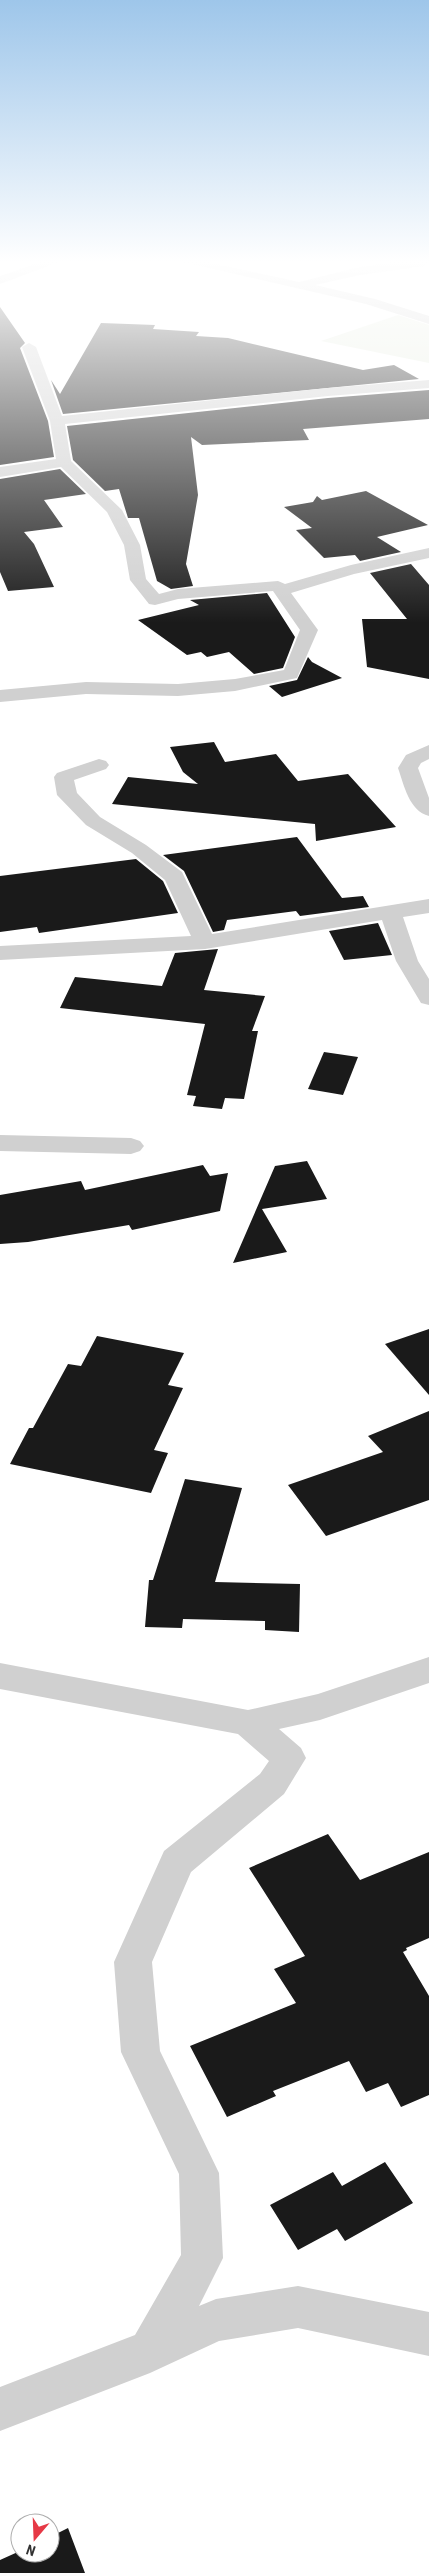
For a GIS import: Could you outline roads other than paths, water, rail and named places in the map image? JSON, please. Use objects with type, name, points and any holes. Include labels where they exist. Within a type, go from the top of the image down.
[{"type":"street","points":[[0,696],[86,688],[178,690],[235,685],[291,674],[309,630],[278,586],[178,594],[155,600],[138,580],[132,545],[114,510],[64,462],[58,421],[43,382]]},
{"type":"street","points":[[58,421],[328,392],[429,384]]},
{"type":"street","points":[[0,472],[64,462]]},
{"type":"street","points":[[282,590],[409,556],[427,556]]},
{"type":"street","points":[[429,751],[413,759],[408,768],[419,798],[429,810]]},
{"type":"street","points":[[99,765],[64,777],[67,795],[93,822],[139,849],[174,877],[206,942]]},
{"type":"street","points":[[0,953],[206,942],[391,914],[429,906]]},
{"type":"street","points":[[391,914],[407,961],[429,998]]},
{"type":"street","points":[[0,1143],[131,1146]]},
{"type":"street","points":[[0,1676],[248,1723],[320,1707],[429,1670]]},
{"type":"street","points":[[150,2351],[202,2258],[199,2173],[141,2052],[133,1962],[177,1862],[272,1784],[289,1758],[248,1723]]},
{"type":"street","points":[[0,2409],[150,2351],[216,2320],[298,2307],[429,2334]]}]
